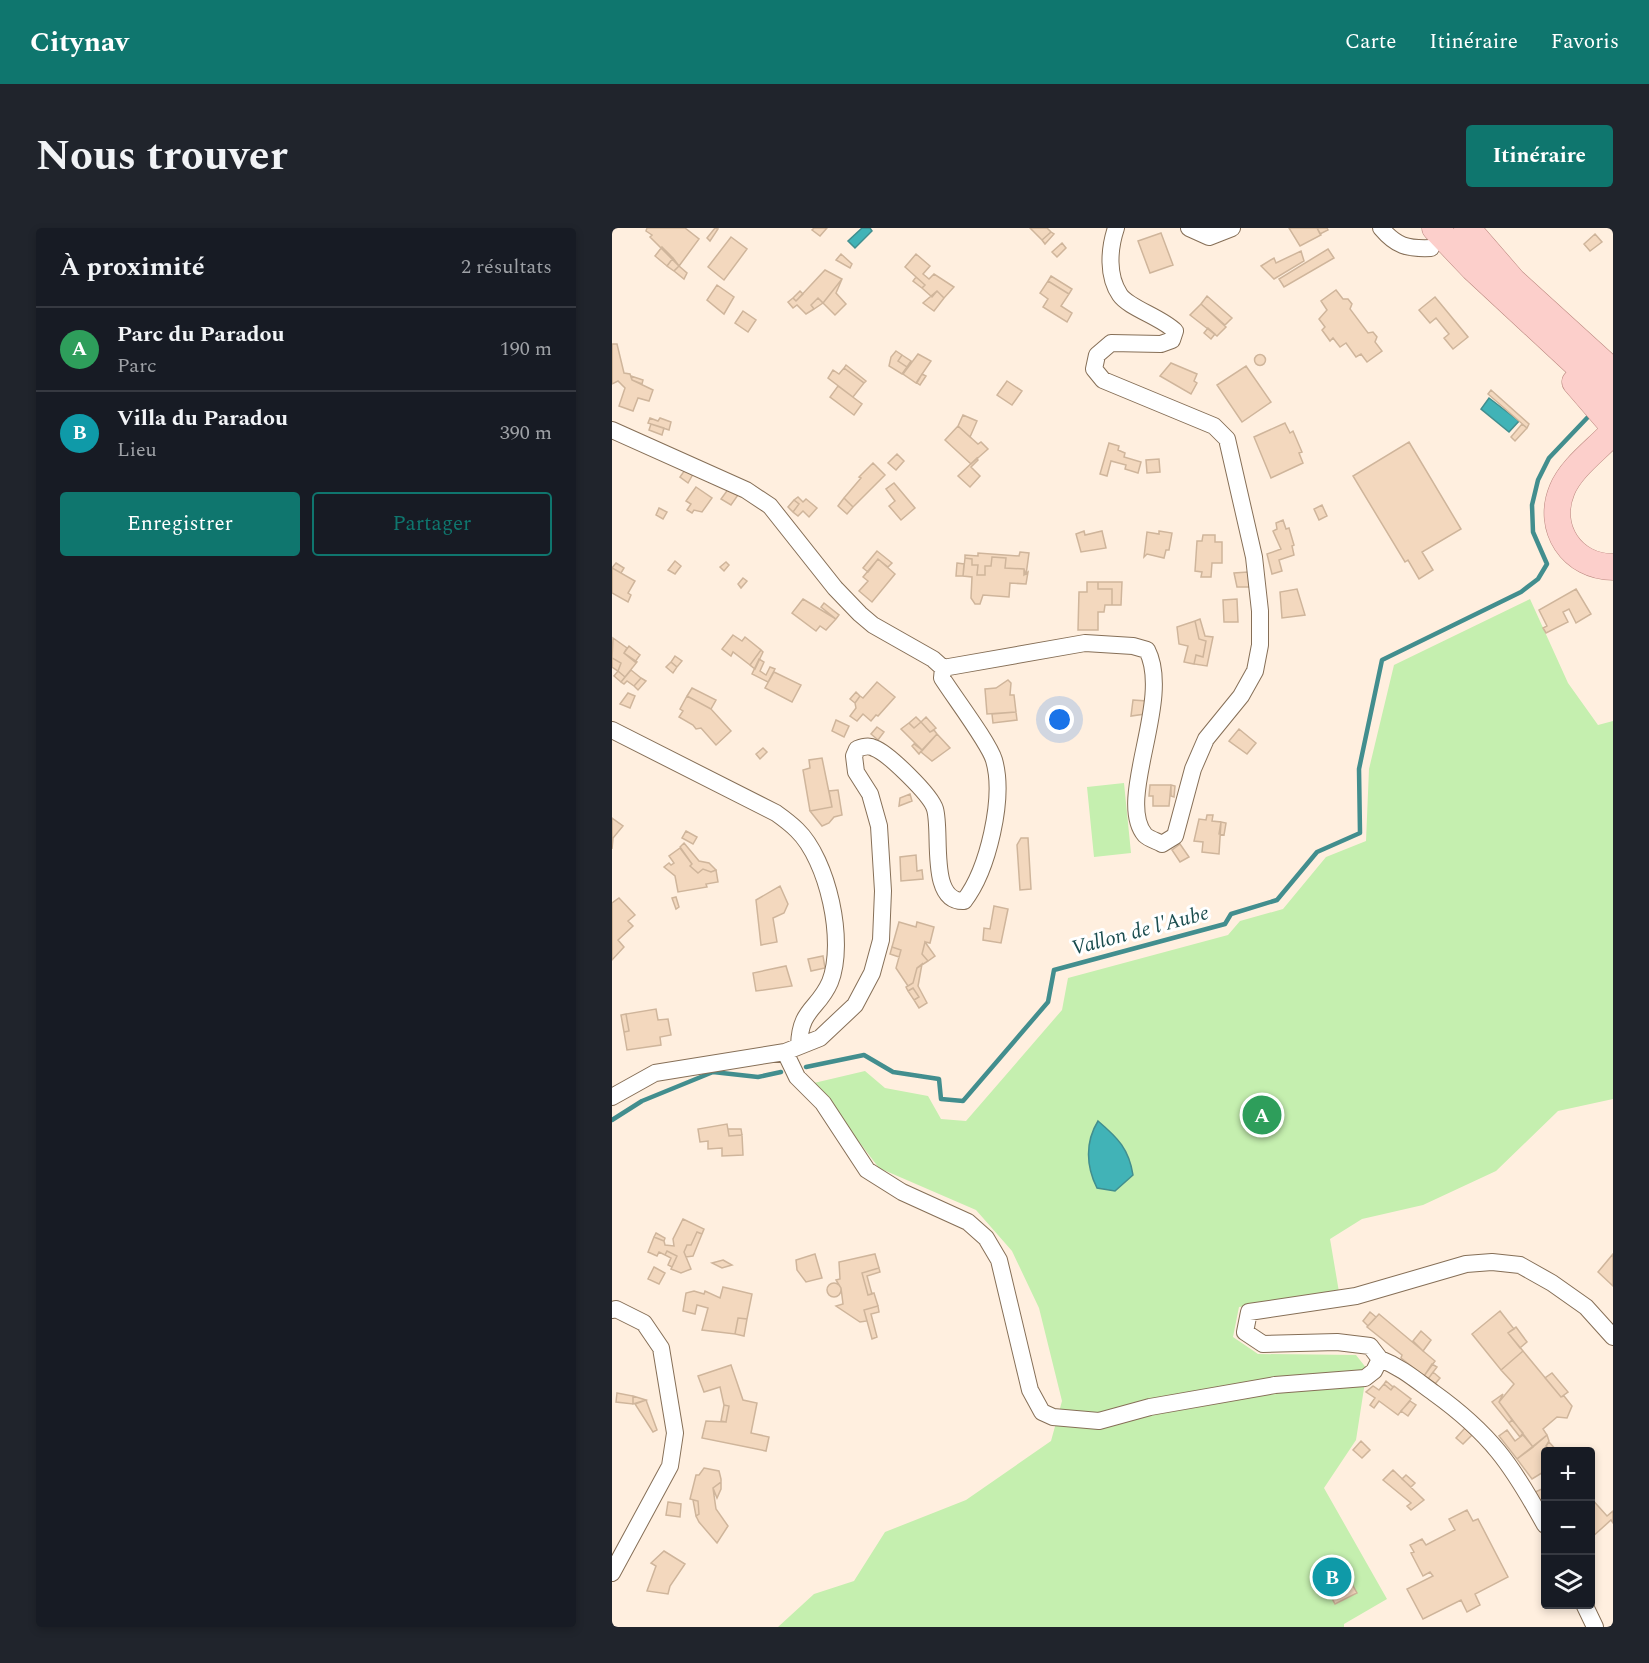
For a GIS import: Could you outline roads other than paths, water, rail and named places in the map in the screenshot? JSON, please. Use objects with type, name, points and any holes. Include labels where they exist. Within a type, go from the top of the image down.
[{"type":"main road","points":[[1467,228],[1513,281],[1613,372]]},
{"type":"main road","points":[[1433,238],[1473,268],[1613,398]]},
{"type":"main road","points":[[1473,268],[1610,432],[1574,471],[1562,489],[1557,520],[1567,546],[1580,558],[1611,566]]},
{"type":"street","points":[[943,668],[1085,643],[1133,646],[1147,650],[1155,665],[1155,688],[1138,789],[1138,821],[1146,837],[1162,844],[1175,836],[1193,769],[1206,740],[1241,696],[1255,671],[1260,645],[1260,611],[1254,557],[1227,438],[1214,426],[1103,380],[1094,369],[1097,355],[1111,344],[1161,344],[1172,340],[1175,331],[1168,324],[1121,296],[1110,268],[1112,239],[1116,228]]},
{"type":"street","points":[[1189,228],[1209,237],[1232,228]]},
{"type":"street","points":[[1381,228],[1398,245],[1414,249],[1433,238]]},
{"type":"street","points":[[612,430],[746,490],[770,506],[835,588],[860,614],[873,625],[933,659],[943,668]]},
{"type":"street","points":[[612,1097],[655,1074],[792,1049],[820,1038],[855,1005],[872,973],[881,940],[883,891],[879,826],[870,794],[856,772],[854,756],[857,749],[862,746],[874,748],[921,787],[935,809],[941,881],[947,895],[956,901],[964,901],[976,886],[990,837],[999,786],[994,758],[942,678],[943,668]]},
{"type":"street","points":[[612,730],[776,813],[799,831],[819,864],[836,924],[837,957],[829,983],[800,1025],[792,1049],[797,1077],[823,1103],[867,1170],[902,1192],[968,1222],[986,1238],[999,1260],[1030,1390],[1042,1412],[1053,1417],[1099,1421],[1150,1407],[1275,1384],[1365,1378],[1374,1371],[1380,1359]]},
{"type":"street","points":[[1541,1518],[1521,1481],[1480,1428],[1399,1366],[1380,1359],[1370,1346],[1337,1342],[1263,1344],[1245,1332],[1249,1312],[1356,1296],[1466,1264],[1492,1262],[1520,1265],[1552,1283],[1586,1307],[1613,1337]]},
{"type":"street","points":[[612,1310],[616,1309],[644,1323],[661,1348],[675,1433],[670,1466],[612,1574]]},
{"type":"street","points":[[1586,1609],[1594,1627]]},
{"type":"water","points":[[862,228],[870,228],[872,231],[855,248],[848,241]]},
{"type":"water","points":[[1489,398],[1519,421],[1509,432],[1481,409]]},
{"type":"water","points":[[1098,1121],[1122,1145],[1131,1166],[1133,1175],[1115,1191],[1097,1188],[1093,1180],[1088,1154],[1091,1137]]},
{"type":"waterway","name":"Vallon de l'Aube","points":[[806,1067],[864,1055],[893,1072],[939,1079],[941,1099],[963,1101],[1048,1002],[1054,970],[1225,924],[1231,914],[1277,900],[1317,852],[1360,833],[1359,769],[1382,660],[1521,592],[1538,579],[1547,564],[1533,532],[1532,505],[1538,480],[1549,458],[1587,418]]},
{"type":"waterway","points":[[612,1120],[642,1101],[713,1072],[758,1077],[781,1072]]},
{"type":"place","name":"Parc du Paradou","points":[[1262,1115]]},
{"type":"place","name":"Villa du Paradou","points":[[1332,1577]]}]
